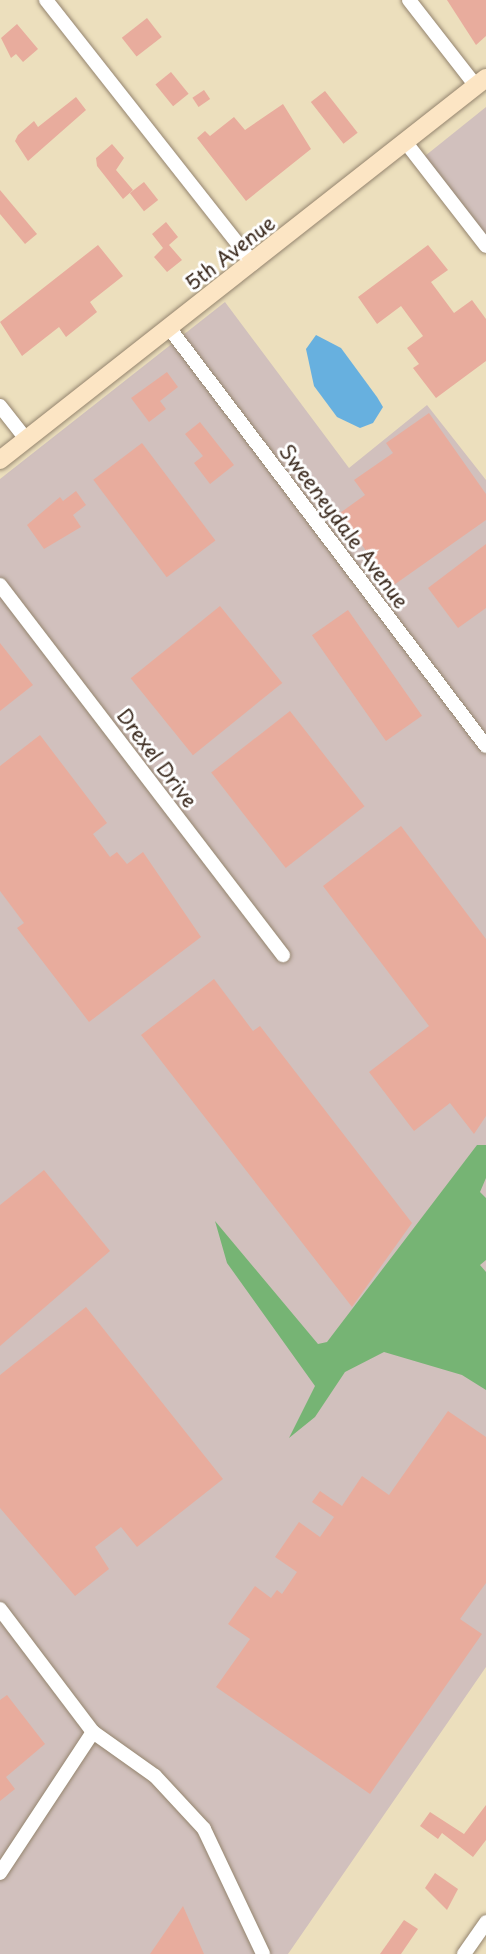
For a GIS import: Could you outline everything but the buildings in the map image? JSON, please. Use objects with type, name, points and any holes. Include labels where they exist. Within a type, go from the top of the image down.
[{"type":"main road","name":"5th Avenue","points":[[0,460],[407,144],[481,82]]},
{"type":"street","points":[[46,0],[253,264]]},
{"type":"street","points":[[409,0],[481,82]]},
{"type":"street","points":[[407,144],[486,246]]},
{"type":"street","name":"Sweeneydale Avenue","points":[[170,329],[486,746]]},
{"type":"street","points":[[0,406],[26,439]]},
{"type":"street","name":"Drexel Drive","points":[[0,585],[283,955]]},
{"type":"street","points":[[0,1609],[93,1732],[155,1776],[204,1829],[263,1954]]},
{"type":"street","points":[[0,1873],[93,1732]]},
{"type":"street","points":[[464,1954],[486,1922]]},
{"type":"shaded area","points":[[486,107],[486,245],[420,160]]},
{"type":"shaded area","points":[[225,302],[349,468],[427,405],[486,480],[486,1667],[288,1954],[0,1954],[0,479]]},
{"type":"green space","points":[[477,1145],[486,1145],[486,1178],[480,1192],[486,1198],[486,1260],[480,1265],[486,1272],[486,1390],[462,1375],[384,1352],[345,1372],[315,1417],[289,1438],[315,1386],[227,1263],[215,1221],[318,1344],[327,1342]]},
{"type":"water","points":[[316,335],[341,348],[377,397],[383,407],[373,423],[360,428],[337,417],[314,386],[306,349]]}]
